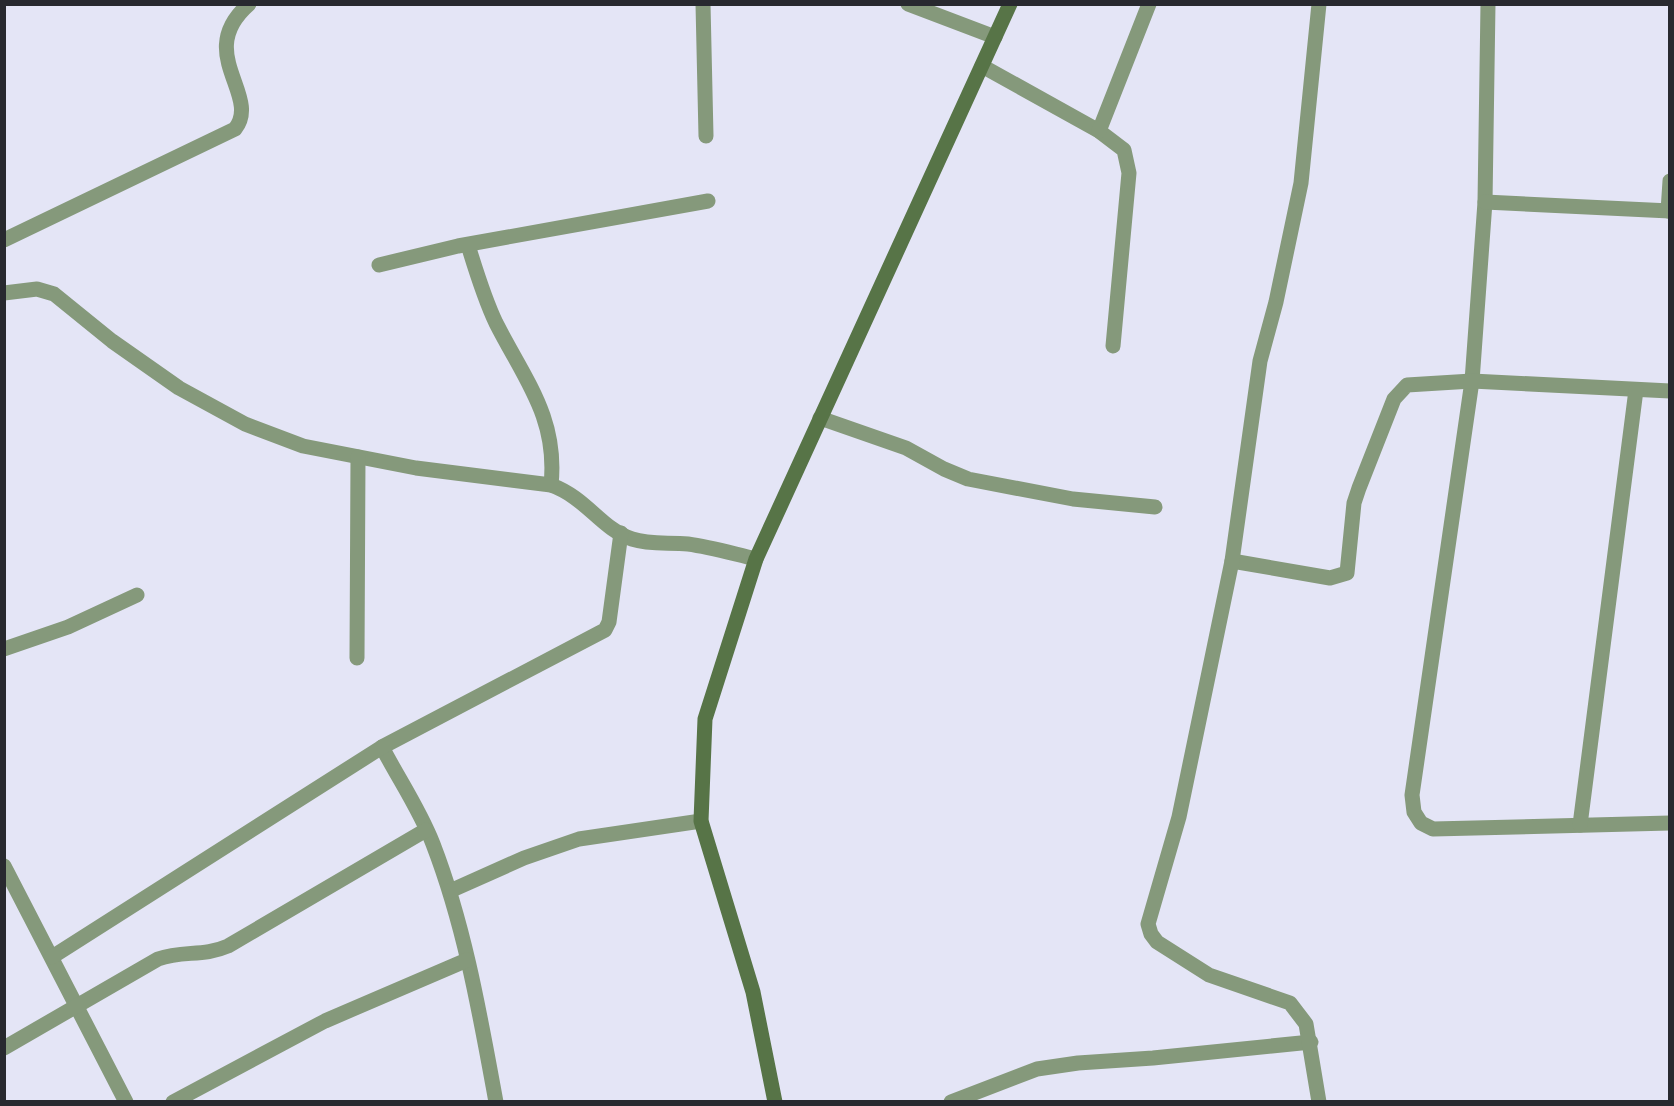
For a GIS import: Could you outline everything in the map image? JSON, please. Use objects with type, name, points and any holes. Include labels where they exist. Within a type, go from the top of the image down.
[{"type":"street","points":[[4,240],[236,129],[242,120],[242,108],[225,49],[228,29],[249,4]]},
{"type":"street","points":[[703,4],[706,136]]},
{"type":"street","points":[[908,4],[995,37]]},
{"type":"street","points":[[775,1101],[753,992],[701,821],[705,719],[756,559],[1010,4]]},
{"type":"street","points":[[1099,131],[1149,4]]},
{"type":"street","points":[[1319,4],[1301,183],[1278,291],[1260,361],[1232,561],[1179,817],[1148,924],[1157,942],[1209,975],[1290,1003],[1306,1024],[1311,1042],[1319,1101]]},
{"type":"street","points":[[1488,4],[1485,202],[1472,381],[1453,525],[1423,702],[1412,795],[1414,813],[1421,824],[1433,829],[1670,823]]},
{"type":"street","points":[[982,66],[1116,141],[1124,150],[1129,173],[1113,346]]},
{"type":"street","points":[[1485,202],[1669,211],[1670,181]]},
{"type":"street","points":[[379,265],[468,245],[708,201]]},
{"type":"street","points":[[468,245],[492,314],[545,416],[554,460],[551,485]]},
{"type":"street","points":[[4,293],[37,289],[54,294],[112,341],[179,388],[245,424],[303,446],[417,468],[551,485],[570,492],[611,528],[631,539],[655,543],[687,544],[756,559]]},
{"type":"street","points":[[1232,561],[1330,578],[1347,573],[1354,503],[1394,399],[1407,385],[1472,381],[1670,391]]},
{"type":"street","points":[[1580,825],[1636,390]]},
{"type":"street","points":[[820,418],[906,448],[968,479],[1072,499],[1155,507]]},
{"type":"street","points":[[357,658],[358,457]]},
{"type":"street","points":[[52,957],[381,747],[605,630],[609,622],[621,533]]},
{"type":"street","points":[[4,649],[68,627],[137,595]]},
{"type":"street","points":[[381,747],[426,830],[450,891],[467,960],[496,1101]]},
{"type":"street","points":[[450,891],[524,858],[579,839],[701,821]]},
{"type":"street","points":[[4,1048],[158,959],[185,952],[205,954],[228,946],[426,830]]},
{"type":"street","points":[[4,866],[52,957],[75,1007],[126,1101]]},
{"type":"street","points":[[173,1101],[325,1021],[467,960]]},
{"type":"street","points":[[951,1101],[1037,1069],[1311,1042]]}]
